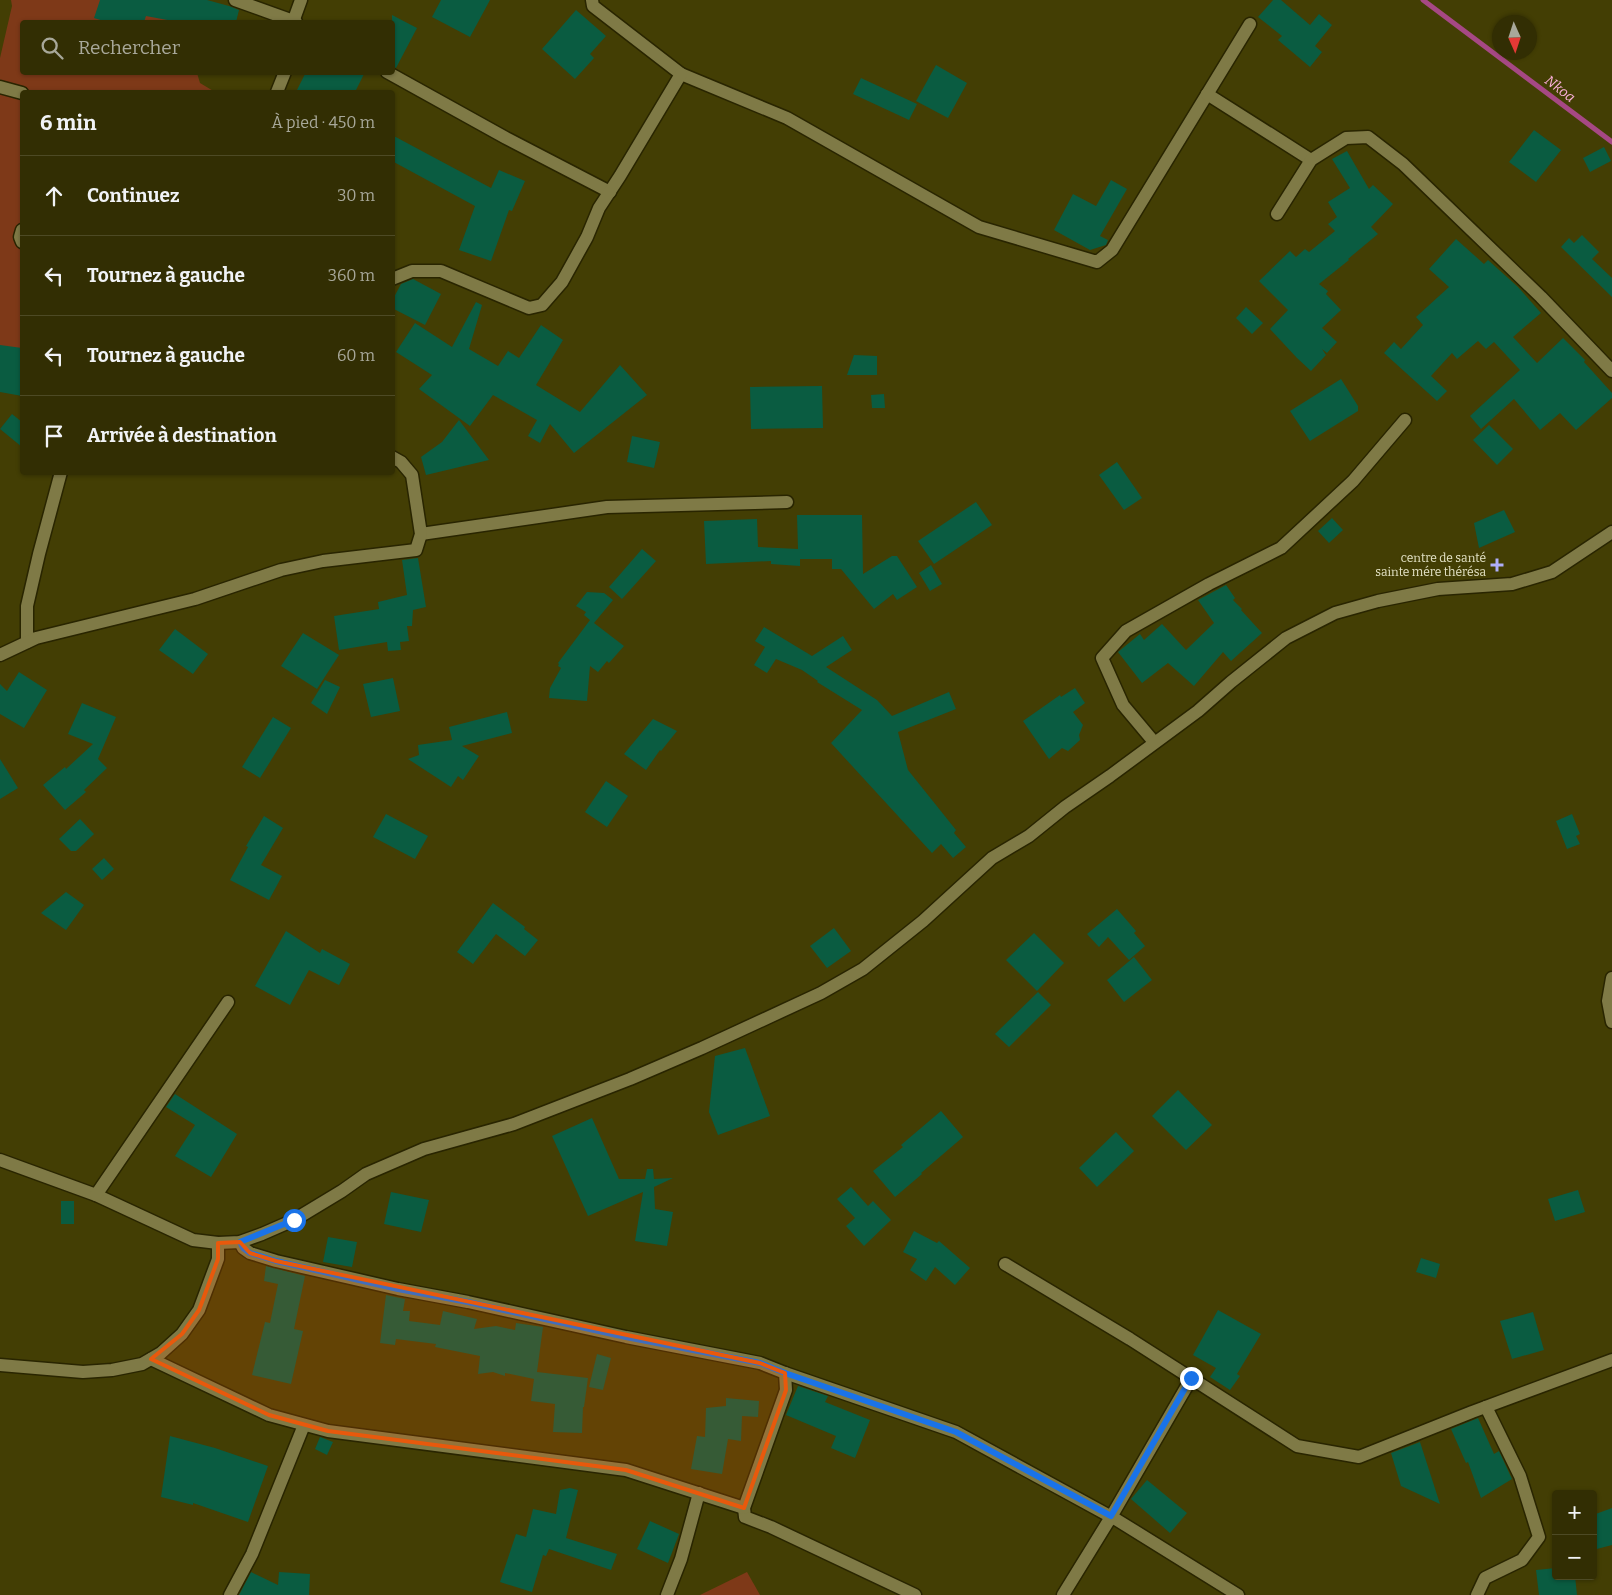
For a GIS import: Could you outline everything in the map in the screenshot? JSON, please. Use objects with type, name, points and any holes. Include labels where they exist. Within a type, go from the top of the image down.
[{"type":"street","points":[[235,0],[289,20]]},
{"type":"street","points":[[295,20],[301,0]]},
{"type":"street","points":[[592,0],[593,6],[681,74],[787,118],[979,227],[1098,262],[1112,250],[1250,24]]},
{"type":"street","points":[[395,278],[412,271],[441,271],[529,308],[542,305],[562,282],[587,237],[599,208],[681,74]]},
{"type":"street","points":[[278,90],[284,75]]},
{"type":"street","points":[[392,75],[506,138],[610,192]]},
{"type":"street","points":[[0,87],[20,92]]},
{"type":"street","points":[[1207,94],[1311,160]]},
{"type":"street","points":[[1277,214],[1311,160],[1346,138],[1368,136],[1403,164],[1444,203],[1541,297],[1612,371]]},
{"type":"street","points":[[1154,742],[1123,705],[1102,658],[1126,631],[1209,584],[1281,548],[1353,482],[1405,420]]},
{"type":"street","points":[[0,655],[36,638],[195,599],[281,570],[323,561],[416,550],[421,534],[412,475],[401,462],[395,459]]},
{"type":"street","points":[[27,642],[26,606],[60,475]]},
{"type":"street","points":[[421,534],[607,507],[787,502]]},
{"type":"street","points":[[0,1160],[96,1195],[193,1240],[218,1243],[240,1242],[294,1220],[366,1174],[424,1149],[514,1124],[575,1101],[702,1048],[820,993],[863,968],[922,921],[992,858],[1029,836],[1065,807],[1198,711],[1286,638],[1335,613],[1378,601],[1438,589],[1512,584],[1552,572],[1612,532]]},
{"type":"street","points":[[1612,978],[1608,1001],[1612,1022]]},
{"type":"street","points":[[96,1195],[228,1002]]},
{"type":"street","points":[[240,1242],[243,1248],[250,1253],[276,1261],[398,1289],[760,1363],[956,1432],[1111,1516],[1238,1595]]},
{"type":"street","points":[[0,1365],[83,1372],[112,1370],[142,1364],[151,1359],[161,1353],[182,1334],[200,1310],[218,1259],[218,1243]]},
{"type":"street","points":[[1005,1264],[1130,1338],[1297,1446],[1359,1457],[1612,1360]]},
{"type":"street","points":[[151,1359],[269,1416],[328,1432],[626,1470],[744,1508]]},
{"type":"street","points":[[785,1373],[786,1390],[744,1508],[745,1518],[770,1527],[915,1595]]},
{"type":"street","points":[[1063,1595],[1191,1378]]},
{"type":"street","points":[[1477,1595],[1485,1578],[1522,1560],[1539,1537],[1520,1476],[1486,1407]]},
{"type":"street","points":[[230,1595],[252,1554],[304,1425]]},
{"type":"street","points":[[667,1595],[681,1559],[699,1493]]},
{"type":"highlighted area","points":[[240,1242],[250,1253],[276,1261],[760,1363],[785,1373],[786,1390],[744,1508],[626,1470],[328,1431],[269,1415],[151,1359],[182,1334],[199,1310],[218,1259],[218,1243]]},
{"type":"shaded area","points":[[11,0],[181,0],[181,20],[20,20],[20,75],[198,75],[200,83],[212,90],[20,90],[20,360],[0,370],[0,58],[12,6]]},
{"type":"shaded area","points":[[747,1572],[760,1595],[700,1595]]},
{"type":"building","points":[[100,0],[207,0],[239,10],[236,20],[167,20],[146,16],[145,20],[100,20],[94,18]]},
{"type":"building","points":[[441,0],[490,0],[470,37],[432,17]]},
{"type":"building","points":[[1273,0],[1281,0],[1310,25],[1319,14],[1332,25],[1315,46],[1322,52],[1310,67],[1278,40],[1282,36],[1258,17]]},
{"type":"building","points":[[576,10],[606,36],[590,54],[594,58],[575,79],[542,49]]},
{"type":"building","points":[[392,15],[417,28],[396,68],[395,20],[392,20]]},
{"type":"building","points":[[936,65],[967,83],[948,118],[916,101]]},
{"type":"building","points":[[304,75],[364,75],[356,90],[297,90]]},
{"type":"building","points":[[861,78],[917,104],[909,120],[853,94]]},
{"type":"building","points":[[1534,130],[1561,150],[1536,182],[1509,162]]},
{"type":"building","points":[[395,137],[491,188],[499,170],[525,181],[512,211],[509,210],[491,261],[459,250],[475,206],[395,163]]},
{"type":"building","points":[[1604,147],[1611,161],[1590,172],[1583,158]]},
{"type":"building","points":[[1347,151],[1369,189],[1373,185],[1393,204],[1371,227],[1378,234],[1319,284],[1328,291],[1326,294],[1341,310],[1322,328],[1337,342],[1327,353],[1322,349],[1326,355],[1311,371],[1270,329],[1288,310],[1259,281],[1290,251],[1296,257],[1305,249],[1309,252],[1335,231],[1328,224],[1337,217],[1328,202],[1350,188],[1332,159]]},
{"type":"building","points":[[1111,180],[1127,189],[1100,236],[1108,240],[1106,245],[1090,250],[1054,230],[1073,194],[1096,206]]},
{"type":"building","points":[[1582,235],[1599,252],[1592,259],[1612,278],[1612,297],[1561,247],[1569,238],[1574,243]]},
{"type":"building","points":[[1456,239],[1484,264],[1488,260],[1518,287],[1541,313],[1513,337],[1537,363],[1563,338],[1585,360],[1584,362],[1612,393],[1612,398],[1576,430],[1560,413],[1540,430],[1514,399],[1481,429],[1470,416],[1520,370],[1494,342],[1486,349],[1478,341],[1457,359],[1452,353],[1431,376],[1447,391],[1437,401],[1384,353],[1394,342],[1401,349],[1423,325],[1416,317],[1449,287],[1429,269]]},
{"type":"building","points":[[413,279],[441,294],[425,325],[395,310],[395,295],[401,284]]},
{"type":"building","points":[[476,302],[482,305],[469,349],[498,366],[508,351],[519,358],[541,325],[563,340],[536,385],[580,412],[620,365],[647,395],[574,453],[550,424],[540,443],[528,436],[537,420],[493,395],[470,426],[419,389],[432,375],[396,352],[415,323],[452,347]]},
{"type":"building","points":[[1246,307],[1263,323],[1252,334],[1236,318]]},
{"type":"building","points":[[0,345],[20,348],[20,396],[0,392]]},
{"type":"building","points":[[854,355],[877,356],[877,375],[847,375]]},
{"type":"building","points":[[1341,379],[1358,406],[1358,411],[1310,441],[1290,411]]},
{"type":"building","points":[[822,386],[823,428],[751,429],[750,387]]},
{"type":"building","points":[[884,394],[885,408],[872,408],[871,395]]},
{"type":"building","points":[[12,414],[20,420],[20,445],[0,429]]},
{"type":"building","points":[[459,420],[489,460],[426,475],[421,457],[442,442]]},
{"type":"building","points":[[1489,425],[1513,449],[1497,465],[1473,440]]},
{"type":"building","points":[[632,436],[660,442],[654,468],[627,462]]},
{"type":"building","points":[[1117,462],[1142,498],[1124,510],[1099,475]]},
{"type":"building","points":[[976,502],[992,525],[934,564],[918,541]]},
{"type":"building","points":[[1504,510],[1515,532],[1479,548],[1474,523]]},
{"type":"building","points":[[797,515],[862,515],[863,574],[892,556],[897,556],[917,587],[897,600],[893,594],[874,609],[841,569],[832,569],[832,559],[800,559],[800,566],[771,564],[771,561],[706,564],[704,521],[757,519],[758,547],[798,549]]},
{"type":"building","points":[[1332,518],[1343,530],[1329,543],[1318,531]]},
{"type":"building","points":[[642,549],[656,561],[622,599],[609,587]]},
{"type":"building","points":[[418,558],[426,607],[413,610],[412,626],[407,626],[409,641],[400,642],[401,650],[388,651],[387,642],[339,650],[334,616],[379,609],[378,602],[407,595],[402,560]]},
{"type":"building","points":[[931,565],[942,584],[930,591],[919,573]]},
{"type":"building","points":[[1226,585],[1235,598],[1233,600],[1262,633],[1231,661],[1223,652],[1194,686],[1168,663],[1142,683],[1118,652],[1140,634],[1144,640],[1162,624],[1186,650],[1214,623],[1198,600]]},
{"type":"building","points":[[587,592],[604,593],[613,600],[594,623],[624,646],[598,672],[590,666],[587,701],[549,698],[550,688],[561,668],[558,666],[558,663],[590,620],[584,615],[586,612],[576,606]]},
{"type":"building","points":[[764,627],[812,656],[843,636],[852,650],[826,667],[877,700],[892,716],[949,692],[956,709],[898,732],[908,770],[956,830],[954,833],[966,847],[953,858],[941,844],[932,853],[831,743],[862,710],[817,682],[802,670],[776,659],[767,673],[754,665],[765,647],[755,641]]},
{"type":"building","points":[[175,629],[208,654],[193,674],[159,650]]},
{"type":"building","points":[[303,633],[339,655],[317,689],[281,666]]},
{"type":"building","points":[[19,672],[47,690],[24,728],[0,714],[0,684],[7,691]]},
{"type":"building","points":[[393,678],[400,711],[371,717],[363,684]]},
{"type":"building","points":[[325,680],[340,687],[327,714],[311,703]]},
{"type":"building","points":[[1075,688],[1085,703],[1073,712],[1083,725],[1079,735],[1080,740],[1068,751],[1062,748],[1049,759],[1023,721],[1060,695],[1061,697]]},
{"type":"building","points":[[82,703],[116,717],[98,759],[107,768],[84,790],[86,792],[65,810],[43,785],[65,767],[66,769],[93,744],[68,734]]},
{"type":"building","points":[[507,712],[512,733],[462,746],[479,756],[463,780],[458,776],[451,787],[408,759],[419,755],[418,745],[452,740],[449,727]]},
{"type":"building","points":[[273,717],[291,728],[260,778],[242,767]]},
{"type":"building","points":[[653,719],[677,731],[646,770],[624,754]]},
{"type":"building","points":[[0,759],[18,788],[0,799]]},
{"type":"building","points":[[606,781],[628,796],[607,827],[585,812]]},
{"type":"building","points":[[386,814],[428,836],[415,859],[373,837]]},
{"type":"building","points":[[1572,814],[1580,834],[1576,836],[1580,844],[1567,849],[1556,821]]},
{"type":"building","points":[[264,816],[283,828],[261,865],[282,876],[269,900],[230,880],[248,847],[246,846]]},
{"type":"building","points":[[80,819],[94,834],[76,851],[71,851],[59,839]]},
{"type":"building","points":[[104,858],[114,869],[102,880],[92,869]]},
{"type":"building","points":[[66,892],[84,905],[66,930],[41,913]]},
{"type":"building","points":[[493,903],[525,927],[524,929],[538,940],[525,956],[496,934],[473,964],[457,952]]},
{"type":"building","points":[[1117,909],[1136,931],[1134,933],[1145,946],[1129,960],[1108,937],[1099,947],[1087,934]]},
{"type":"building","points":[[834,928],[851,951],[827,968],[810,946]]},
{"type":"building","points":[[286,931],[320,953],[322,949],[350,964],[339,985],[309,970],[290,1005],[255,986]]},
{"type":"building","points":[[1034,933],[1064,963],[1037,991],[1006,960]]},
{"type":"building","points":[[1134,957],[1152,980],[1124,1002],[1107,980]]},
{"type":"building","points":[[1038,992],[1051,1005],[1009,1047],[995,1034]]},
{"type":"building","points":[[745,1048],[770,1116],[718,1135],[709,1112],[715,1056]]},
{"type":"building","points":[[1178,1090],[1212,1125],[1186,1150],[1152,1116]]},
{"type":"building","points":[[175,1094],[237,1134],[211,1177],[175,1156],[195,1125],[166,1107]]},
{"type":"building","points":[[941,1111],[963,1137],[895,1197],[873,1171],[903,1147],[901,1145]]},
{"type":"building","points":[[592,1118],[619,1179],[645,1179],[647,1169],[653,1169],[654,1179],[673,1178],[654,1187],[655,1209],[673,1212],[667,1246],[635,1241],[643,1192],[588,1216],[552,1136]]},
{"type":"building","points":[[1116,1132],[1134,1151],[1097,1187],[1079,1168]]},
{"type":"building","points":[[851,1187],[868,1206],[873,1201],[891,1220],[864,1246],[846,1226],[855,1218],[837,1199]]},
{"type":"building","points":[[1578,1190],[1585,1212],[1555,1221],[1548,1199]]},
{"type":"building","points":[[391,1192],[429,1200],[421,1232],[384,1224]]},
{"type":"building","points":[[61,1201],[74,1201],[74,1224],[61,1224]]},
{"type":"building","points":[[914,1231],[937,1243],[939,1241],[970,1268],[955,1285],[935,1267],[926,1281],[910,1270],[917,1259],[903,1252]]},
{"type":"building","points":[[328,1237],[357,1242],[352,1267],[323,1262]]},
{"type":"building","points":[[1421,1258],[1440,1264],[1436,1278],[1416,1272]]},
{"type":"building","points":[[266,1266],[305,1276],[294,1329],[303,1331],[291,1384],[252,1375],[265,1322],[270,1323],[278,1284],[264,1281]]},
{"type":"building","points":[[386,1295],[405,1299],[403,1311],[410,1311],[409,1321],[440,1325],[443,1311],[477,1319],[474,1329],[496,1326],[515,1330],[516,1323],[543,1327],[537,1372],[588,1378],[583,1407],[582,1433],[553,1432],[555,1404],[531,1401],[534,1379],[505,1373],[505,1376],[493,1372],[478,1374],[480,1356],[435,1347],[436,1344],[396,1339],[395,1345],[380,1343]]},
{"type":"building","points":[[1218,1310],[1261,1334],[1237,1374],[1240,1376],[1230,1390],[1210,1377],[1216,1368],[1193,1355]]},
{"type":"building","points":[[1533,1312],[1544,1350],[1512,1359],[1500,1321]]},
{"type":"building","points":[[597,1354],[611,1358],[603,1390],[589,1387]]},
{"type":"building","points":[[798,1386],[828,1396],[825,1402],[870,1420],[855,1458],[831,1448],[836,1436],[786,1415]]},
{"type":"building","points":[[726,1398],[759,1401],[758,1417],[742,1416],[741,1441],[728,1439],[722,1474],[691,1469],[697,1436],[705,1437],[706,1408],[726,1406]]},
{"type":"building","points":[[1478,1418],[1494,1454],[1499,1451],[1512,1479],[1481,1498],[1468,1462],[1466,1463],[1451,1429]]},
{"type":"building","points":[[170,1436],[215,1448],[268,1466],[248,1522],[193,1503],[193,1505],[161,1497]]},
{"type":"building","points":[[320,1437],[333,1442],[327,1455],[315,1449]]},
{"type":"building","points":[[1420,1442],[1440,1504],[1401,1486],[1391,1453]]},
{"type":"building","points":[[1147,1480],[1187,1513],[1170,1533],[1131,1499]]},
{"type":"building","points":[[570,1488],[578,1490],[566,1538],[617,1554],[611,1570],[549,1549],[546,1556],[543,1555],[532,1592],[500,1582],[516,1534],[526,1537],[533,1509],[556,1514],[560,1490]]},
{"type":"building","points":[[1612,1508],[1612,1545],[1597,1549],[1597,1535],[1597,1514]]},
{"type":"building","points":[[650,1521],[679,1534],[668,1563],[637,1549]]},
{"type":"building","points":[[1552,1568],[1552,1580],[1575,1580],[1577,1595],[1539,1595],[1536,1570]]},
{"type":"building","points":[[251,1572],[278,1585],[279,1572],[310,1574],[309,1595],[239,1595]]},
{"type":"waterway","name":"Nkoa","points":[[1423,0],[1612,142]]},
{"type":"place","name":"centre de santé sainte mére thérésa","points":[[1497,565]]},
{"type":"route","points":[[294,1220],[240,1242],[243,1248],[250,1253],[276,1261],[398,1289],[760,1363],[956,1432],[1111,1516],[1191,1378]]}]
